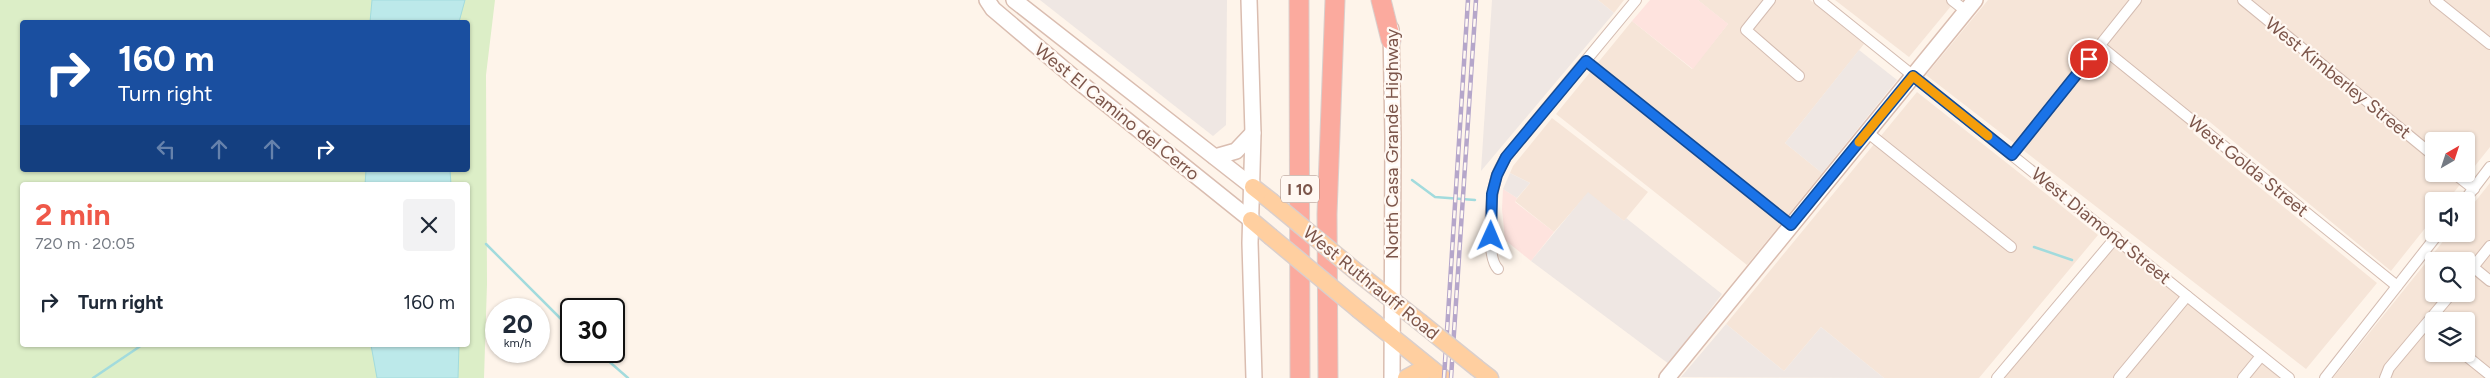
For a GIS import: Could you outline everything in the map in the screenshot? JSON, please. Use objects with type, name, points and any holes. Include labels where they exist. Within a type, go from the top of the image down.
[{"type":"highway","name":"I 10","points":[[1299,0],[1300,378]]},
{"type":"highway","name":"I 10","points":[[1328,378],[1327,214],[1335,0]]},
{"type":"highway","points":[[1381,0],[1391,40]]},
{"type":"main road","name":"West El Camino del Cerro","points":[[987,0],[993,9],[1071,75],[1251,220]]},
{"type":"main road","name":"West El Camino del Cerro","points":[[1014,0],[1253,187]]},
{"type":"main road","points":[[1249,0],[1253,133],[1251,220],[1254,378]]},
{"type":"main road","name":"North Casa Grande Highway","points":[[1390,0],[1392,378]]},
{"type":"main road","points":[[1667,378],[1971,6]]},
{"type":"main road","points":[[1215,156],[1236,151],[1253,133]]},
{"type":"main road","name":"West Ruthrauff Road","points":[[1253,187],[1490,378]]},
{"type":"main road","name":"West Ruthrauff Road","points":[[1251,220],[1430,370]]},
{"type":"main road","points":[[1406,378],[1430,370]]},
{"type":"street","points":[[1498,269],[1493,264],[1490,251],[1492,194],[1497,175],[1506,157],[1636,0]]},
{"type":"street","points":[[1770,0],[1746,30],[1799,76]]},
{"type":"street","name":"West Diamond Street","points":[[1819,0],[2290,378]]},
{"type":"street","points":[[1952,0],[1971,6]]},
{"type":"street","points":[[2012,155],[2136,0]]},
{"type":"street","name":"West Kimberley Street","points":[[2243,0],[2425,149]]},
{"type":"street","points":[[2435,0],[2490,44]]},
{"type":"street","name":"West Golda Street","points":[[2100,46],[2397,286]]},
{"type":"street","points":[[1586,61],[1791,225]]},
{"type":"street","points":[[1867,132],[2011,247]]},
{"type":"street","points":[[2472,192],[2490,168]]},
{"type":"street","points":[[2465,182],[2474,189]]},
{"type":"street","points":[[1997,378],[2116,237]]},
{"type":"street","points":[[2325,378],[2432,242]]},
{"type":"street","points":[[2475,265],[2490,246]]},
{"type":"street","points":[[2475,274],[2490,281]]},
{"type":"street","points":[[2119,378],[2187,296]]},
{"type":"street","points":[[2385,378],[2389,368],[2425,332]]},
{"type":"street","points":[[2243,378],[2261,356]]},
{"type":"street","points":[[2474,362],[2490,375]]},
{"type":"shaded area","points":[[1040,0],[1227,0],[1226,125],[1213,136]]},
{"type":"shaded area","points":[[1492,0],[1598,0],[1614,13],[1481,171]]},
{"type":"shaded area","points":[[1598,0],[1624,0],[1614,13]]},
{"type":"shaded area","points":[[1650,0],[1698,0],[1728,24],[1693,69],[1632,21]]},
{"type":"shaded area","points":[[1698,0],[1810,0],[1864,44],[1785,143],[1822,173],[1747,265],[1556,114],[1632,21],[1692,69],[1728,24]]},
{"type":"shaded area","points":[[1835,0],[1956,0],[1909,57]]},
{"type":"shaded area","points":[[1988,0],[2490,0],[2490,147],[2475,166],[2475,132],[2425,132],[2425,182],[2462,182],[2454,192],[2425,192],[2425,228],[2391,271],[2205,118],[2193,133],[2377,283],[2306,369],[1926,75]]},
{"type":"shaded area","points":[[1859,50],[1897,80],[1822,173],[1785,143]]},
{"type":"shaded area","points":[[1917,92],[2098,235],[1979,378],[1884,378],[1821,327],[1784,371],[1726,324]]},
{"type":"shaded area","points":[[1552,118],[1648,192],[1624,221],[1588,193],[1554,232],[1515,201],[1530,183],[1510,173],[1513,166]]},
{"type":"shaded area","points":[[1510,173],[1530,183],[1517,198],[1503,189]]},
{"type":"shaded area","points":[[2490,183],[2490,378],[2333,378],[2425,264],[2425,302],[2475,302],[2475,252],[2434,252],[2443,242],[2475,242],[2475,202]]},
{"type":"shaded area","points":[[1503,189],[1517,198],[1515,202],[1554,232],[1531,261],[1505,240],[1502,209]]},
{"type":"shaded area","points":[[1588,192],[1624,221],[1626,218],[1722,294],[1669,364],[1531,261]]},
{"type":"shaded area","points":[[2115,243],[2280,378],[2003,378]]},
{"type":"shaded area","points":[[1726,324],[1784,371],[1821,327],[1884,378],[1681,377]]},
{"type":"green space","points":[[0,0],[495,0],[486,75],[487,284],[487,298],[485,298],[484,378],[0,378]]},
{"type":"water","points":[[372,0],[465,0],[460,20],[370,20]]},
{"type":"water","points":[[366,172],[450,172],[451,182],[365,182]]},
{"type":"water","points":[[371,347],[459,347],[458,378],[377,378]]},
{"type":"waterway","points":[[1412,180],[1435,197],[1475,200]]},
{"type":"waterway","points":[[486,244],[560,318]]},
{"type":"waterway","points":[[2034,247],[2072,260]]},
{"type":"waterway","points":[[93,378],[139,347]]},
{"type":"waterway","points":[[611,363],[628,378]]},
{"type":"railway","points":[[1444,378],[1468,0]]},
{"type":"railway","points":[[1451,378],[1476,0]]},
{"type":"slow traffic","points":[[1859,142],[1913,76],[1988,136]]},
{"type":"route","points":[[1491,236],[1492,194],[1497,175],[1506,157],[1586,61],[1791,225],[1913,76],[2012,155],[2089,59]]}]
